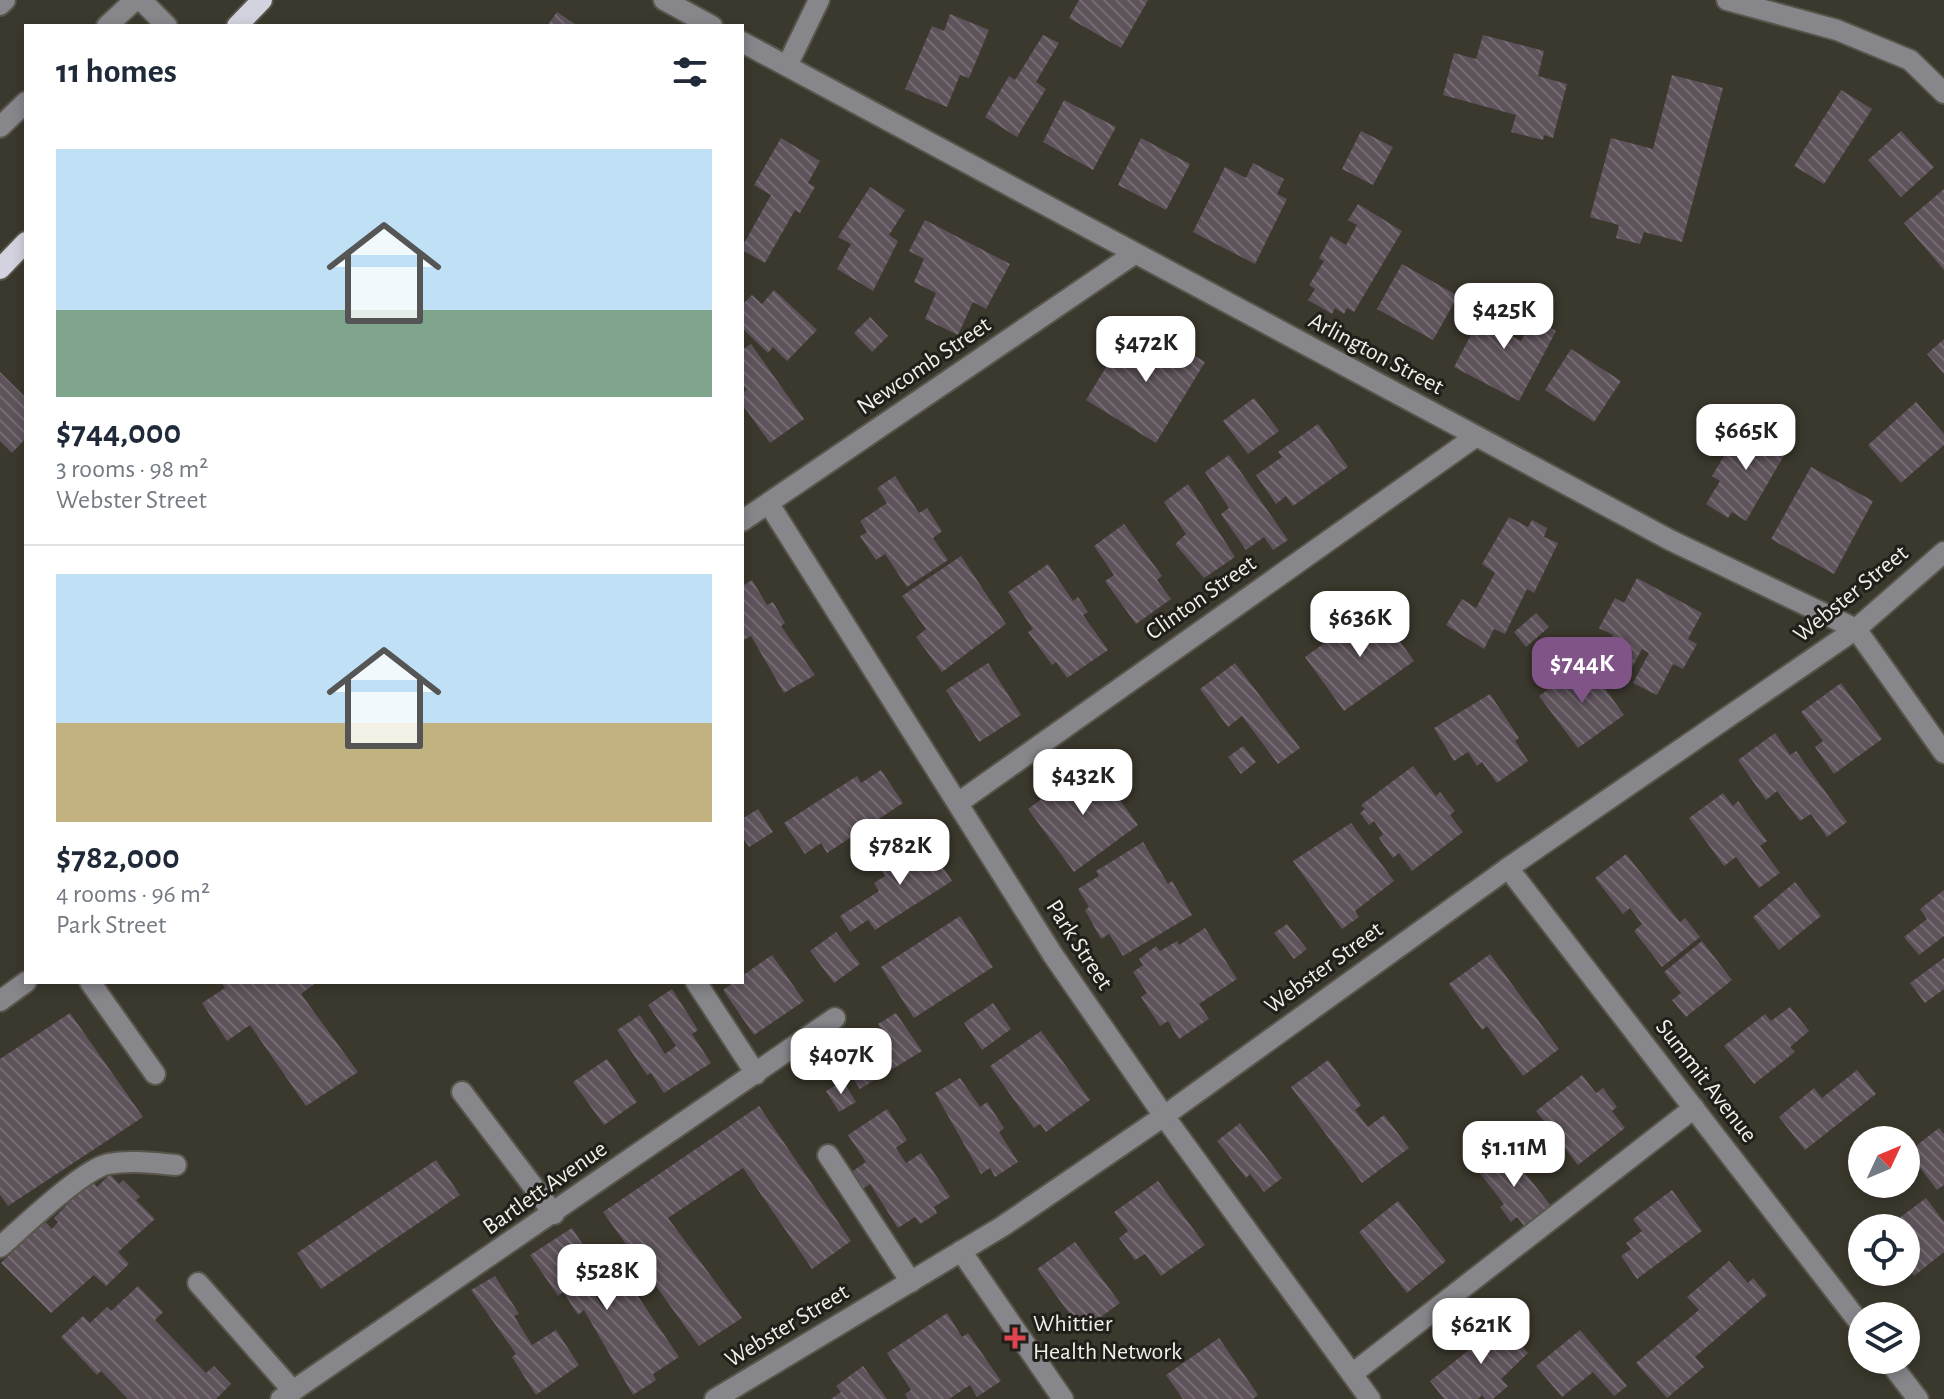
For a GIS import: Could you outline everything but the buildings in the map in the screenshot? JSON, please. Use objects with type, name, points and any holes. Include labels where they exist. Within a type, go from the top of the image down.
[{"type":"main road","points":[[239,24],[262,0]]},
{"type":"main road","points":[[0,269],[24,245]]},
{"type":"street","points":[[0,5],[5,0]]},
{"type":"street","points":[[109,24],[135,0]]},
{"type":"street","points":[[141,0],[165,24]]},
{"type":"street","points":[[664,0],[708,24]]},
{"type":"street","points":[[787,66],[819,0]]},
{"type":"street","points":[[1727,0],[1837,30],[1910,60],[1944,93]]},
{"type":"street","name":"Arlington Street","points":[[744,43],[1670,540],[1856,629],[1944,753]]},
{"type":"street","points":[[0,127],[24,104]]},
{"type":"street","name":"Newcomb Street","points":[[744,520],[1134,254]]},
{"type":"street","name":"Clinton Street","points":[[958,803],[1475,437]]},
{"type":"street","name":"Park Street","points":[[769,504],[1053,955],[1164,1116],[1370,1399]]},
{"type":"street","name":"Webster Street","points":[[715,1399],[961,1251],[1164,1116],[1508,868],[1856,629],[1944,552]]},
{"type":"street","name":"Summit Avenue","points":[[1508,868],[1848,1308]]},
{"type":"street","points":[[0,1001],[24,983]]},
{"type":"street","points":[[91,984],[155,1074]]},
{"type":"street","points":[[697,984],[756,1074]]},
{"type":"street","name":"Bartlett Avenue","points":[[287,1395],[835,1018]]},
{"type":"street","points":[[462,1092],[554,1214]]},
{"type":"street","points":[[1352,1374],[1694,1108]]},
{"type":"street","points":[[828,1155],[911,1282]]},
{"type":"street","points":[[0,1247],[104,1165],[135,1162],[176,1165]]},
{"type":"street","points":[[961,1251],[1063,1399]]},
{"type":"street","points":[[198,1283],[287,1395]]},
{"type":"street","points":[[1899,1374],[1918,1399]]},
{"type":"place","name":"Whittier Health Network","points":[[1015,1338]]}]
